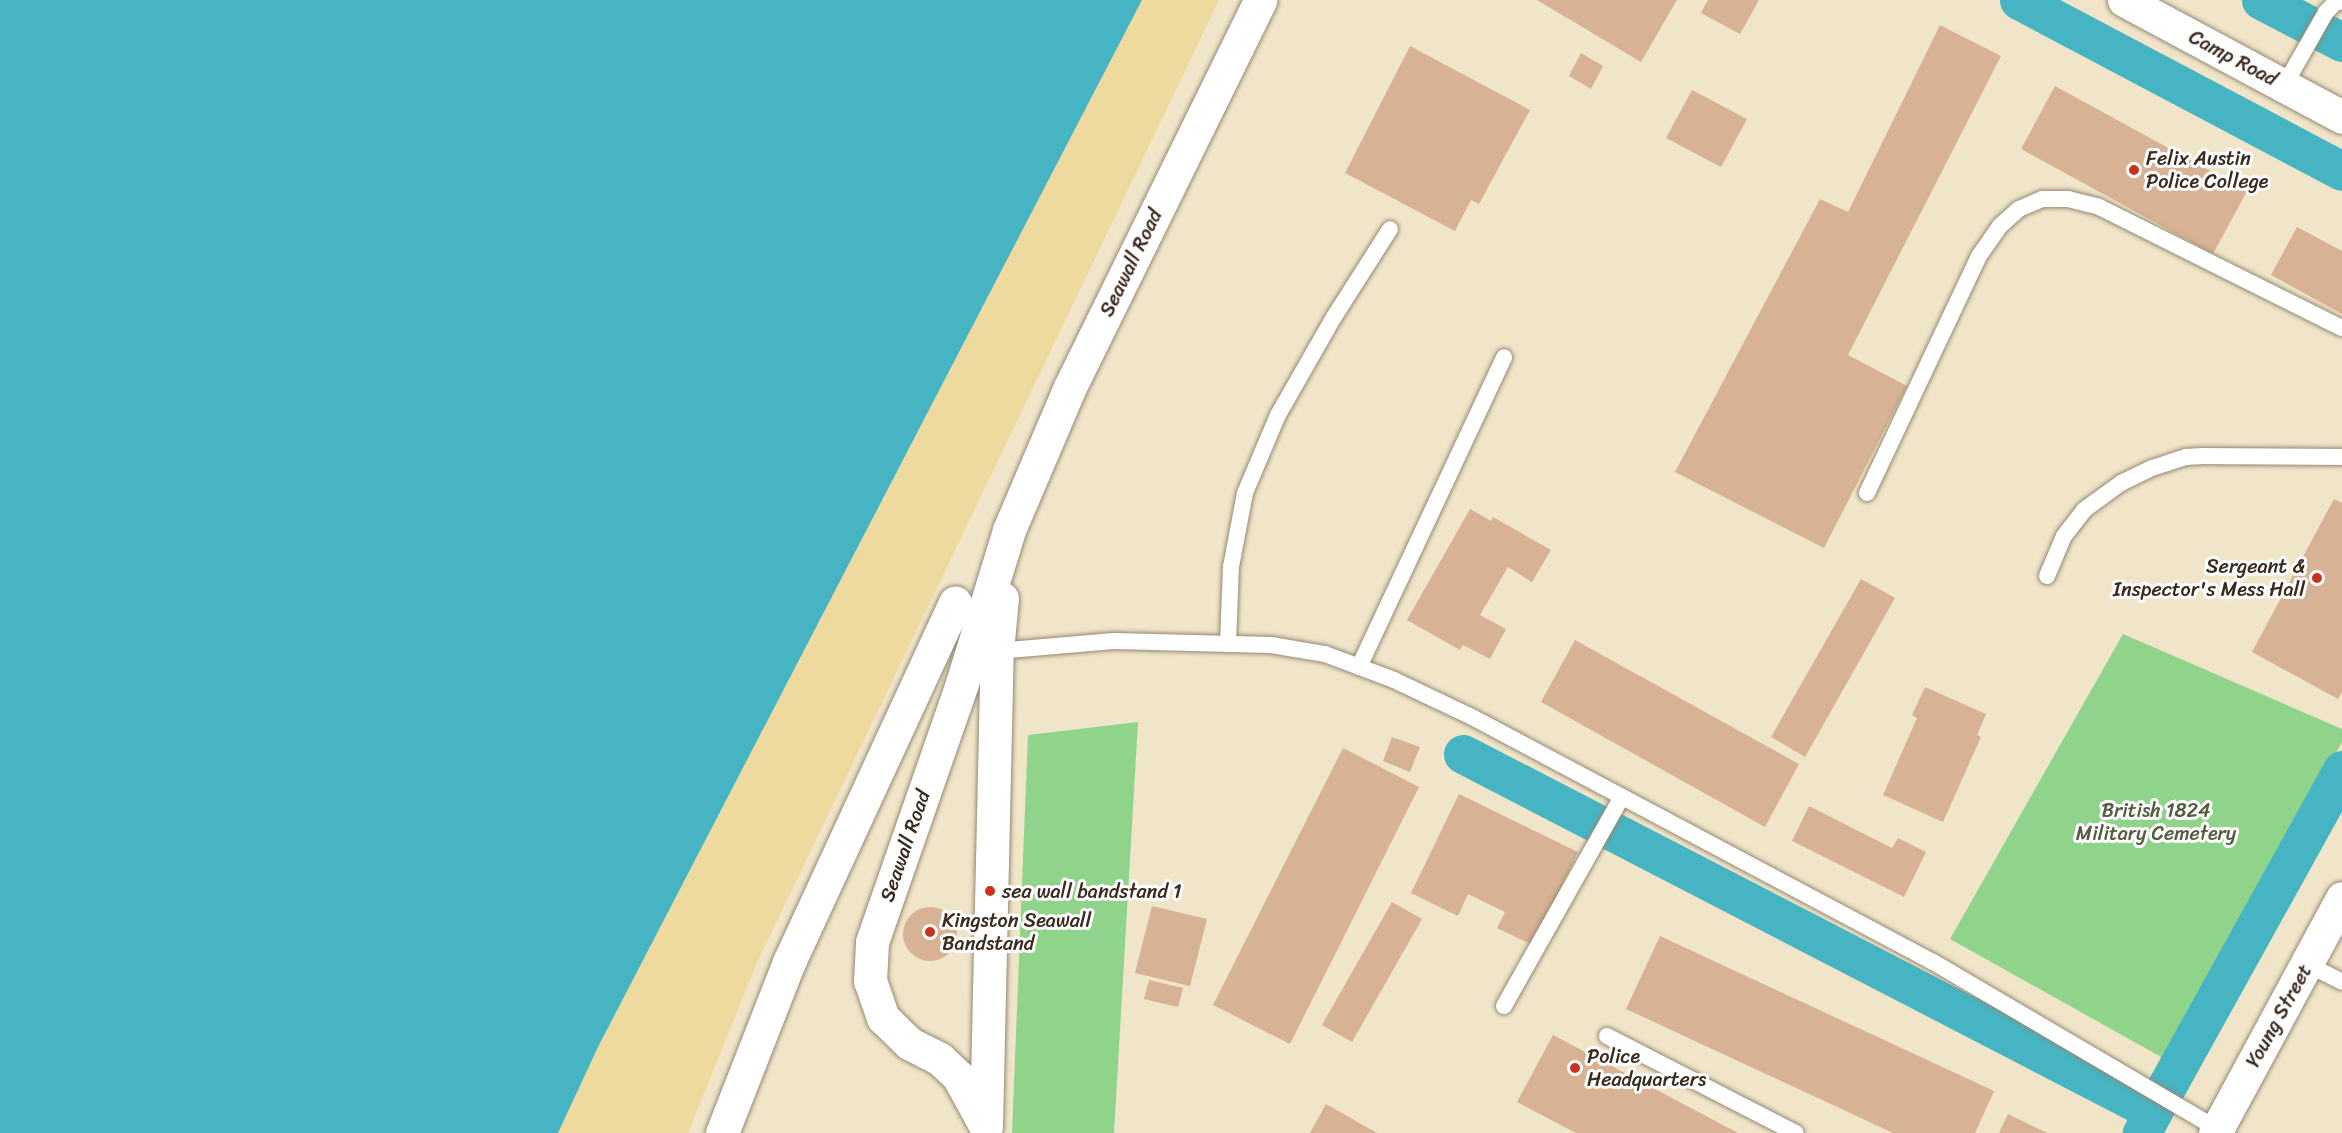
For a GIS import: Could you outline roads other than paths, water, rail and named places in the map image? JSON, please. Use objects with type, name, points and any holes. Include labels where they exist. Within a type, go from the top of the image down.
[{"type":"street","name":"Seawall Road","points":[[985,1130],[958,1076],[940,1059],[909,1042],[884,1018],[870,981],[872,942],[962,683],[1009,530],[1069,389],[1260,0]]},
{"type":"street","name":"Camp Road","points":[[2124,0],[2292,73],[2342,117]]},
{"type":"street","name":"Seawall Road","points":[[985,1130],[997,651],[1009,530]]},
{"type":"street","points":[[722,1133],[789,962],[955,602]]},
{"type":"street","name":"Young Street","points":[[2217,1131],[2327,974],[2342,898]]},
{"type":"lane","points":[[2292,73],[2326,12],[2337,1],[2342,2]]},
{"type":"lane","points":[[1867,493],[1979,256],[2000,226],[2019,209],[2042,199],[2068,199],[2099,207],[2342,328]]},
{"type":"lane","points":[[1228,644],[1231,567],[1245,493],[1278,415],[1334,317],[1390,229]]},
{"type":"lane","points":[[1359,667],[1504,357]]},
{"type":"lane","points":[[2048,576],[2064,536],[2084,510],[2121,483],[2152,468],[2186,457],[2203,456],[2342,457]]},
{"type":"lane","points":[[997,651],[1114,641],[1271,645],[1325,654],[1394,680],[1472,717],[1933,962],[2175,1103],[2217,1131]]},
{"type":"lane","points":[[1504,1006],[1622,797]]},
{"type":"lane","points":[[1607,1036],[1796,1133]]},
{"type":"water","points":[[0,0],[1142,0],[598,1047],[558,1133],[0,1133]]},
{"type":"waterway","points":[[2019,0],[2342,171]]},
{"type":"waterway","points":[[2261,0],[2342,42]]},
{"type":"waterway","points":[[1463,754],[2153,1111],[2142,1133]]},
{"type":"waterway","points":[[2153,1111],[2342,770]]},
{"type":"place","name":"Felix Austin Police College","points":[[2134,170]]},
{"type":"place","name":"Sergeant & Inspector's Mess Hall","points":[[2317,578]]},
{"type":"place","name":"sea wall bandstand 1","points":[[990,891]]},
{"type":"place","name":"Kingston Seawall Bandstand","points":[[930,932]]},
{"type":"place","name":"Police Headquarters","points":[[1575,1068]]},
{"type":"park label","name":"British 1824 Military Cemetery","points":[[2156,822]]}]
